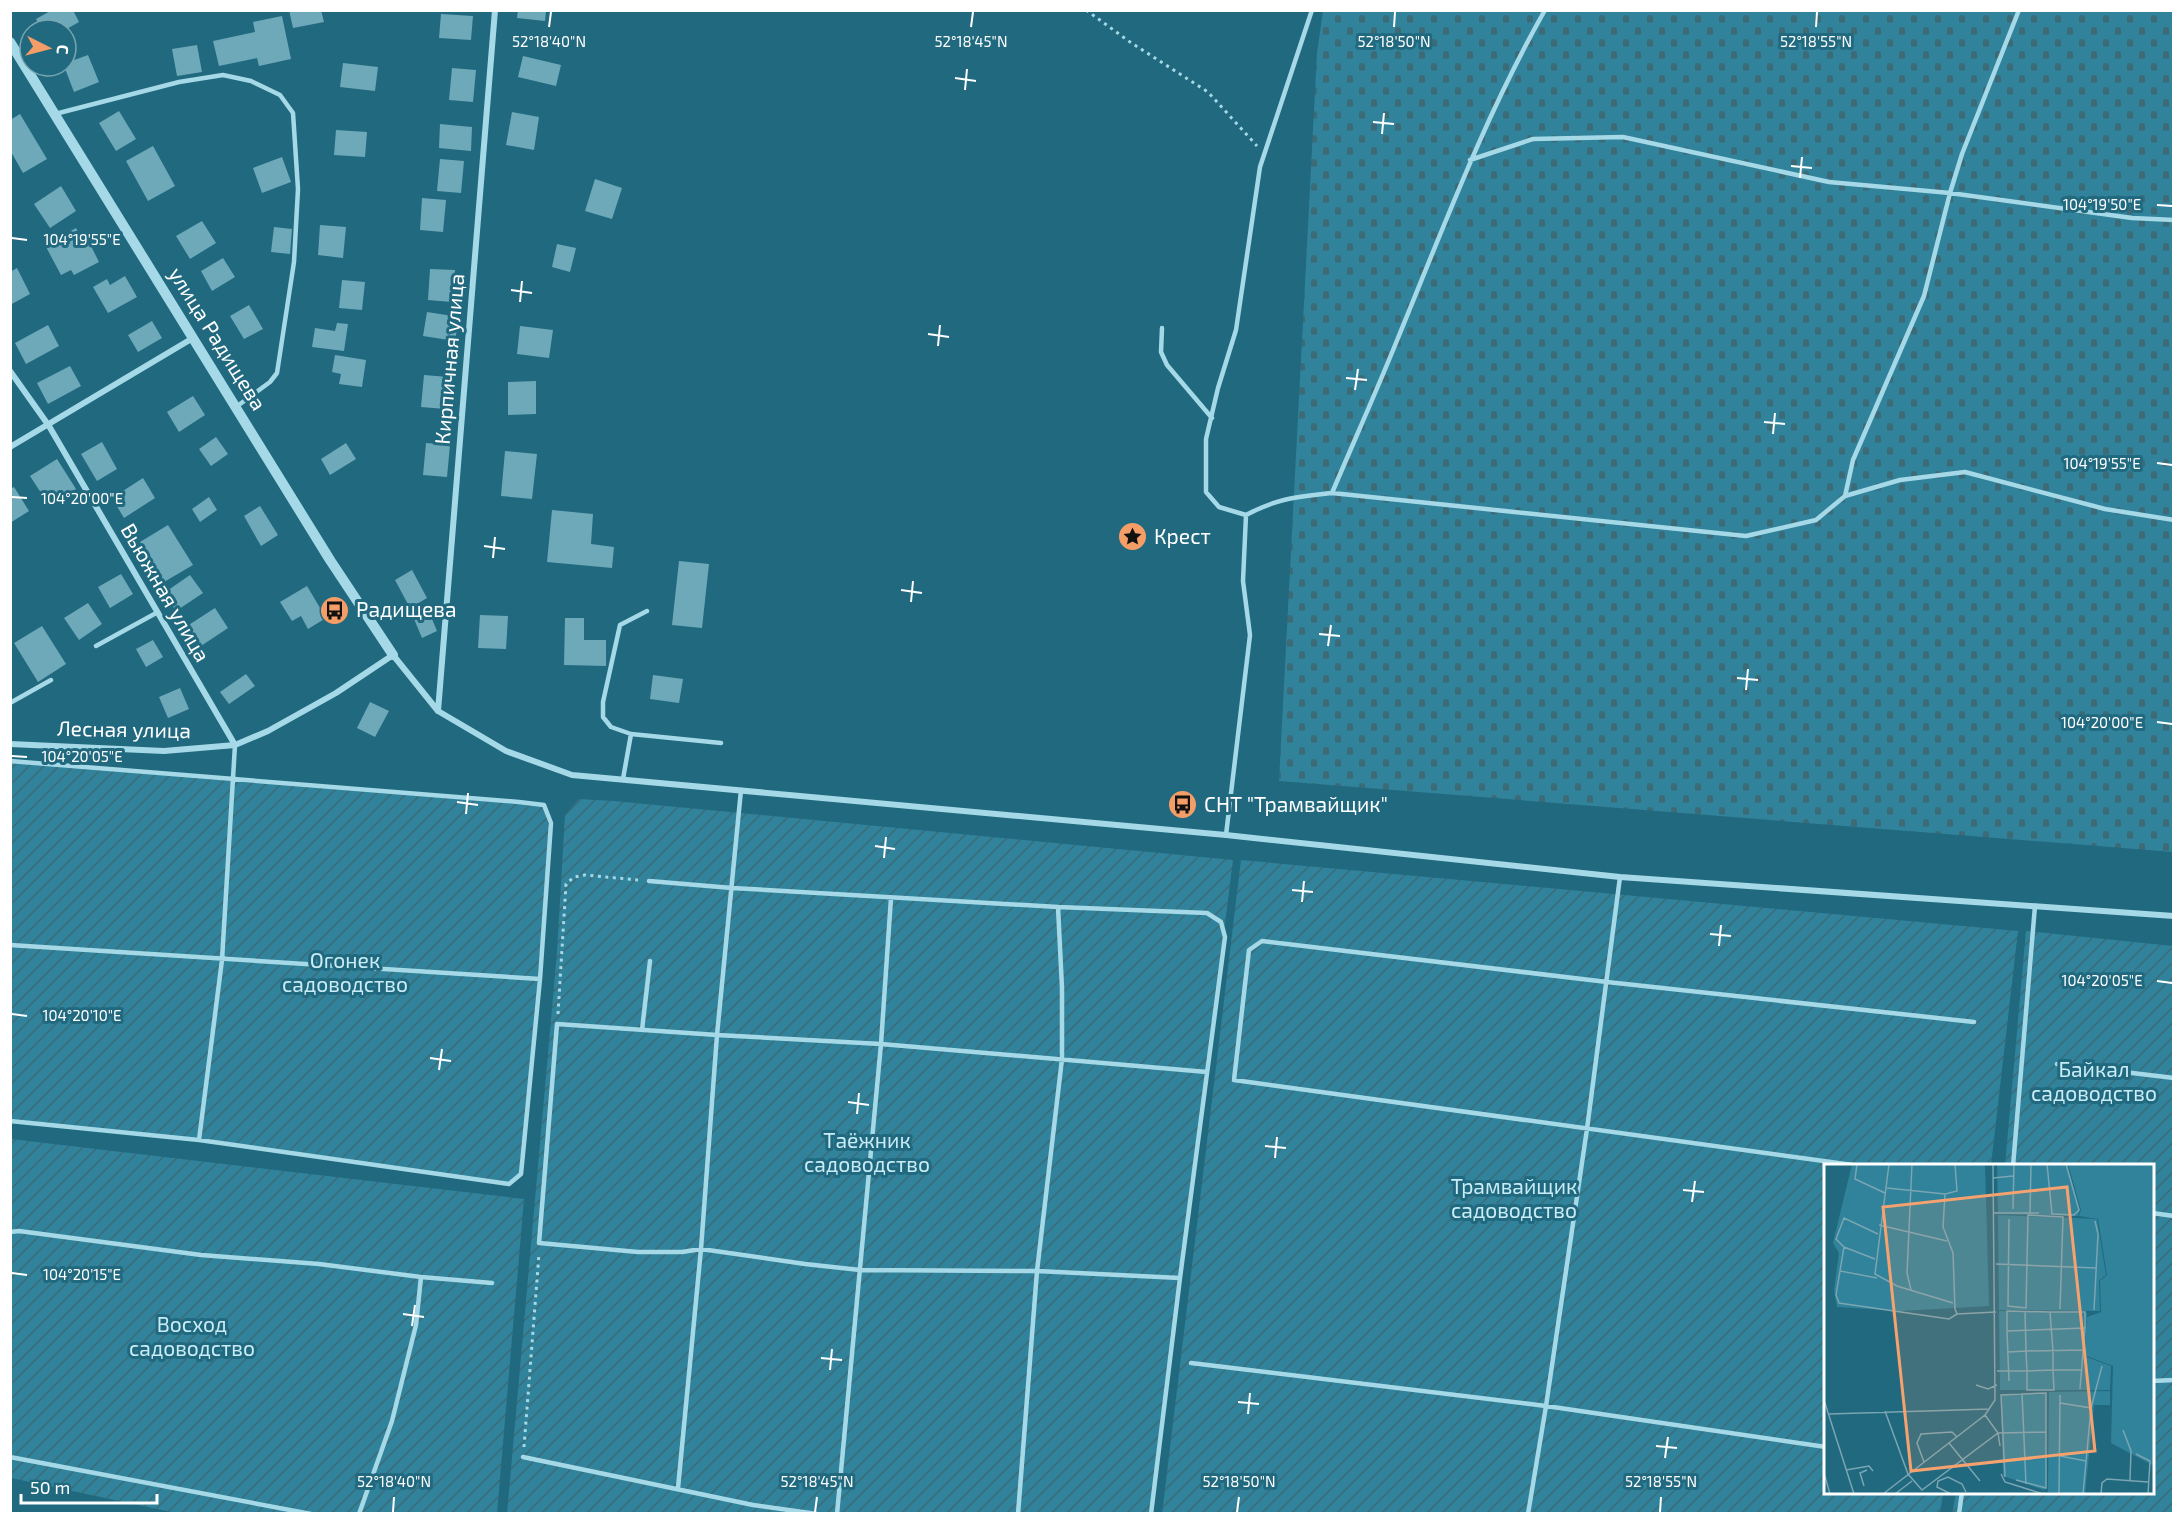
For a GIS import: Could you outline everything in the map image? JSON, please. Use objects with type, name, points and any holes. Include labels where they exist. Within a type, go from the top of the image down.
[{"type":"street","name":"Кирпичная улица","points":[[438,711],[495,10]]},
{"type":"street","name":"улица Радищева","points":[[10,42],[330,560],[393,655]]},
{"type":"street","points":[[10,447],[49,426],[193,338]]},
{"type":"street","name":"Вьюжная улица","points":[[10,371],[49,426],[235,745]]},
{"type":"street","points":[[393,655],[438,711],[506,751],[572,775],[1226,835],[1620,877],[2174,916]]},
{"type":"street","name":"Лесная улица","points":[[10,744],[164,752],[235,745],[268,731],[336,693],[393,655]]},
{"type":"lane","points":[[1312,10],[1260,168],[1236,330],[1218,388],[1206,439],[1206,492],[1219,507],[1246,515],[1266,504],[1287,498],[1332,493],[1746,536],[1816,520],[1845,496],[1900,480],[1965,472],[2104,509],[2174,520]]},
{"type":"lane","points":[[1332,493],[1397,341],[1470,160],[1545,10]]},
{"type":"lane","points":[[1845,496],[1853,460],[1924,296],[1962,154],[2019,10]]},
{"type":"lane","points":[[55,114],[179,82],[223,75],[251,81],[280,95],[293,113],[298,189],[294,262],[277,373],[270,382],[236,407]]},
{"type":"lane","points":[[1470,160],[1533,139],[1623,137],[1829,182],[1950,193],[2132,218],[2174,220]]},
{"type":"lane","points":[[1162,328],[1161,352],[1167,365],[1212,418]]},
{"type":"lane","points":[[1226,835],[1250,635],[1243,581],[1246,515]]},
{"type":"lane","points":[[647,611],[620,625],[603,702],[603,717],[611,727],[631,734],[721,743]]},
{"type":"lane","points":[[96,646],[158,612]]},
{"type":"lane","points":[[10,703],[51,680]]},
{"type":"lane","points":[[623,779],[631,734]]},
{"type":"lane","points":[[199,1140],[222,960],[235,745]]},
{"type":"lane","points":[[10,761],[232,777],[544,805],[551,823],[540,979],[521,1174],[509,1184],[199,1140],[10,1121]]},
{"type":"lane","points":[[678,1488],[717,1035],[741,790]]},
{"type":"lane","points":[[1528,1514],[1587,1129],[1620,877]]},
{"type":"lane","points":[[649,880],[732,888],[891,898],[1206,913],[1221,922],[1225,937],[1151,1514]]},
{"type":"lane","points":[[837,1514],[881,1044],[891,898]]},
{"type":"lane","points":[[2013,1164],[2035,906]]},
{"type":"lane","points":[[1018,1514],[1037,1271],[1062,1059],[1062,988],[1058,907]]},
{"type":"lane","points":[[1845,1164],[1234,1080],[1249,950],[1262,941],[1974,1022]]},
{"type":"lane","points":[[10,945],[540,979]]},
{"type":"lane","points":[[642,1030],[650,961]]},
{"type":"lane","points":[[1180,1278],[1037,1271],[860,1270],[700,1249],[682,1252],[638,1252],[539,1243],[557,1024],[881,1044],[1207,1072]]},
{"type":"lane","points":[[2057,1064],[2174,1078]]},
{"type":"lane","points":[[2154,1214],[2174,1216]]},
{"type":"lane","points":[[10,1232],[19,1231],[201,1255],[319,1264],[492,1284]]},
{"type":"lane","points":[[358,1514],[392,1421],[416,1325],[421,1277]]},
{"type":"lane","points":[[1191,1363],[1546,1406],[1824,1446]]},
{"type":"lane","points":[[2154,1381],[2174,1380]]},
{"type":"lane","points":[[523,1456],[753,1505],[817,1514]]},
{"type":"lane","points":[[10,1457],[311,1514]]},
{"type":"lane","points":[[1959,1514],[1962,1494]]},
{"type":"path","points":[[1086,10],[1130,42],[1208,92],[1264,155]]},
{"type":"path","points":[[557,1024],[566,884],[574,877],[585,875],[649,880]]},
{"type":"path","points":[[523,1456],[539,1243]]},
{"type":"green space","points":[[1323,11],[2173,11],[2173,852],[1279,781],[1317,53]]},
{"type":"green space","name":"Огонек садоводство","points":[[10,761],[544,805],[550,833],[521,1174],[509,1184],[199,1140],[11,1121]]},
{"type":"green space","name":"Таёжник садоводство","points":[[579,799],[1233,860],[1151,1513],[507,1514],[557,952],[565,815]]},
{"type":"green space","name":"Трамвайщик садоводство","points":[[1241,860],[2018,931],[1991,1164],[1824,1164],[1824,1494],[1943,1494],[1940,1513],[1162,1514]]},
{"type":"green space","name":"Байкал садоводство","points":[[2026,931],[2173,946],[2173,1513],[1952,1514],[1956,1494],[2154,1494],[2154,1164],[2005,1164]]},
{"type":"green space","name":"Восход садоводство","points":[[11,1139],[524,1199],[497,1513],[176,1513],[11,1478]]},
{"type":"building","points":[[52,10],[73,10],[77,18],[38,18]]},
{"type":"building","points":[[289,10],[321,10],[324,22],[293,28]]},
{"type":"building","points":[[518,10],[546,10],[545,21],[517,18]]},
{"type":"building","points":[[441,14],[473,16],[471,40],[439,38]]},
{"type":"building","points":[[282,16],[291,59],[259,66],[257,58],[219,66],[213,41],[255,32],[253,22]]},
{"type":"building","points":[[197,45],[202,72],[177,76],[172,49]]},
{"type":"building","points":[[88,55],[99,82],[74,92],[69,78],[78,78],[78,59]]},
{"type":"building","points":[[523,56],[561,65],[556,86],[518,77]]},
{"type":"building","points":[[343,63],[378,67],[375,91],[340,87]]},
{"type":"building","points":[[452,68],[476,70],[473,102],[449,100]]},
{"type":"building","points":[[119,111],[136,139],[116,151],[99,123]]},
{"type":"building","points":[[512,112],[539,117],[534,150],[506,145]]},
{"type":"building","points":[[20,114],[47,159],[23,173],[10,150],[10,120]]},
{"type":"building","points":[[440,124],[472,127],[471,151],[439,148]]},
{"type":"building","points":[[336,130],[367,132],[365,157],[334,155]]},
{"type":"building","points":[[153,146],[175,186],[148,201],[126,161]]},
{"type":"building","points":[[282,157],[291,182],[262,193],[253,168]]},
{"type":"building","points":[[440,159],[464,161],[461,193],[437,191]]},
{"type":"building","points":[[595,179],[622,188],[612,219],[585,211]]},
{"type":"building","points":[[61,186],[76,211],[50,228],[34,204]]},
{"type":"building","points":[[422,198],[446,200],[443,232],[420,230]]},
{"type":"building","points":[[202,221],[216,243],[190,259],[176,236]]},
{"type":"building","points":[[320,225],[346,227],[343,258],[318,255]]},
{"type":"building","points":[[274,227],[292,229],[290,254],[271,252]]},
{"type":"building","points":[[76,228],[81,239],[86,236],[99,262],[74,275],[71,270],[61,275],[45,245]]},
{"type":"building","points":[[557,244],[576,248],[570,272],[552,267]]},
{"type":"building","points":[[223,258],[235,277],[212,291],[201,271]]},
{"type":"building","points":[[17,268],[30,294],[10,305],[10,272]]},
{"type":"building","points":[[430,269],[455,270],[452,302],[428,300]]},
{"type":"building","points":[[125,276],[137,297],[108,313],[93,287],[107,279],[110,285]]},
{"type":"building","points":[[342,280],[365,282],[362,310],[339,308]]},
{"type":"building","points":[[249,305],[263,329],[244,339],[230,316]]},
{"type":"building","points":[[427,312],[459,317],[455,341],[423,336]]},
{"type":"building","points":[[152,321],[162,338],[138,352],[128,335]]},
{"type":"building","points":[[337,323],[348,324],[344,351],[312,347],[315,328],[335,331]]},
{"type":"building","points":[[48,325],[59,346],[26,364],[15,343]]},
{"type":"building","points":[[520,326],[553,330],[549,358],[517,354]]},
{"type":"building","points":[[335,355],[366,360],[362,387],[339,384],[341,374],[332,372]]},
{"type":"building","points":[[70,366],[81,386],[48,404],[37,383]]},
{"type":"building","points":[[424,375],[448,377],[445,409],[421,407]]},
{"type":"building","points":[[536,381],[536,414],[508,415],[508,382]]},
{"type":"building","points":[[193,396],[205,415],[179,432],[167,412]]},
{"type":"building","points":[[216,437],[228,454],[211,466],[199,449]]},
{"type":"building","points":[[102,442],[117,469],[97,481],[81,454]]},
{"type":"building","points":[[346,443],[356,459],[330,475],[321,459]]},
{"type":"building","points":[[426,443],[450,445],[447,477],[423,475]]},
{"type":"building","points":[[505,451],[537,454],[532,499],[501,496]]},
{"type":"building","points":[[57,459],[76,489],[49,505],[30,476]]},
{"type":"building","points":[[143,478],[155,498],[124,518],[112,498]]},
{"type":"building","points":[[14,487],[29,511],[10,523],[10,489]]},
{"type":"building","points":[[209,497],[217,510],[200,522],[192,509]]},
{"type":"building","points":[[260,506],[278,535],[261,546],[244,516]]},
{"type":"building","points":[[552,510],[593,514],[591,544],[614,547],[612,568],[547,562]]},
{"type":"building","points":[[168,525],[193,565],[164,582],[140,542]]},
{"type":"building","points":[[679,561],[709,564],[702,628],[672,625]]},
{"type":"building","points":[[412,570],[427,598],[410,608],[395,580]]},
{"type":"building","points":[[121,574],[133,594],[110,608],[98,587]]},
{"type":"building","points":[[190,575],[203,593],[176,611],[164,593]]},
{"type":"building","points":[[307,586],[326,618],[308,629],[301,616],[292,621],[280,602]]},
{"type":"building","points":[[88,603],[102,624],[79,640],[64,618]]},
{"type":"building","points":[[427,607],[437,631],[422,638],[412,614]]},
{"type":"building","points":[[215,608],[228,628],[198,648],[184,628]]},
{"type":"building","points":[[480,615],[508,616],[506,649],[478,648]]},
{"type":"building","points":[[565,618],[584,618],[584,640],[606,640],[606,666],[564,665]]},
{"type":"building","points":[[42,626],[66,664],[38,682],[14,643]]},
{"type":"building","points":[[153,640],[163,657],[146,667],[136,649]]},
{"type":"building","points":[[246,674],[255,686],[229,704],[220,692]]},
{"type":"building","points":[[653,675],[683,679],[679,703],[650,699]]},
{"type":"building","points":[[180,688],[189,709],[168,718],[159,697]]},
{"type":"building","points":[[370,702],[389,711],[375,737],[357,728]]},
{"type":"place","name":"Крест","points":[[1133,537]]},
{"type":"place","name":"Радищева","points":[[335,610]]},
{"type":"place","name":"СНТ \"Трамвайщик\"","points":[[1183,805]]}]
